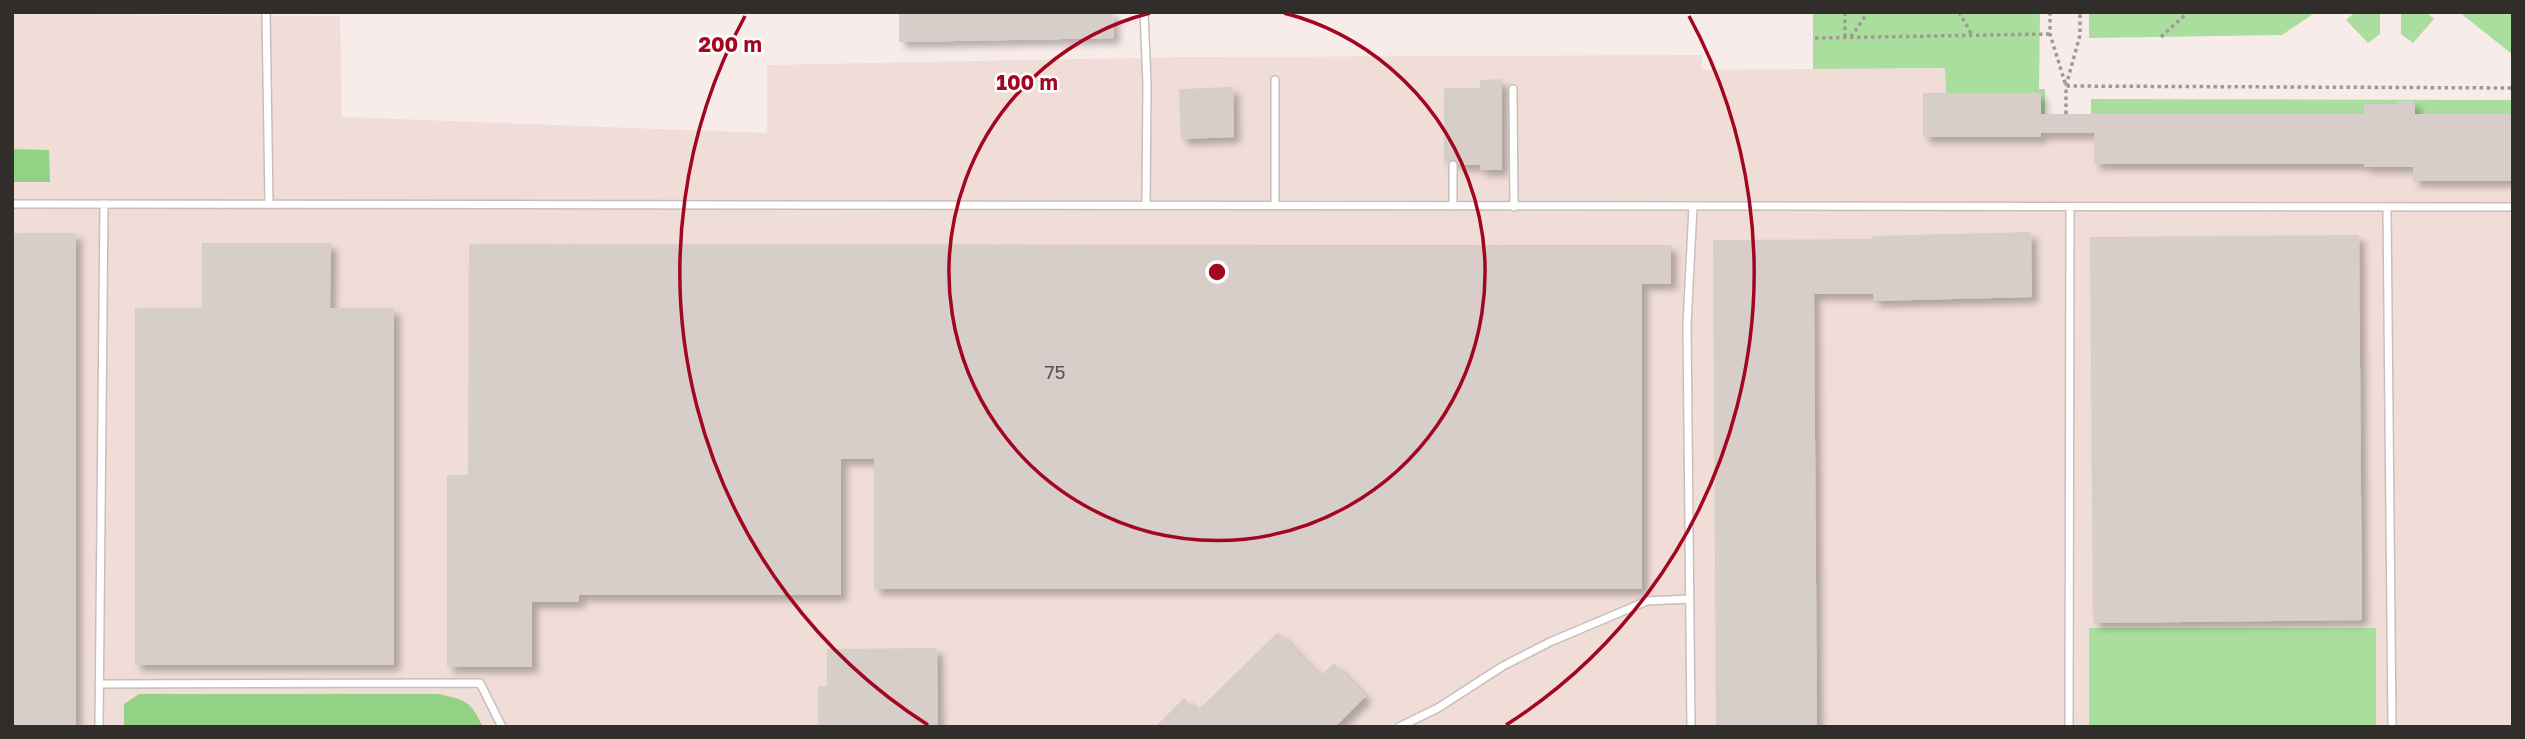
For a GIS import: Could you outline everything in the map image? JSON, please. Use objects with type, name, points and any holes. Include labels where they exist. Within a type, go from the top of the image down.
[{"type":"lane","points":[[266,12],[269,203]]},
{"type":"lane","points":[[1144,12],[1147,83],[1146,205]]},
{"type":"lane","points":[[1275,80],[1275,205]]},
{"type":"lane","points":[[1513,89],[1514,206]]},
{"type":"lane","points":[[1452,165],[1453,206]]},
{"type":"lane","points":[[12,204],[2513,207]]},
{"type":"lane","points":[[99,727],[104,204]]},
{"type":"lane","points":[[1691,727],[1687,324],[1693,207]]},
{"type":"lane","points":[[2387,207],[2392,727]]},
{"type":"lane","points":[[2069,727],[2070,208]]},
{"type":"lane","points":[[1399,727],[1438,708],[1503,666],[1550,642],[1647,601],[1689,599]]},
{"type":"lane","points":[[99,684],[480,683],[502,727]]},
{"type":"path","points":[[1845,12],[1845,37]]},
{"type":"path","points":[[1851,37],[1868,12]]},
{"type":"path","points":[[1959,12],[1973,36]]},
{"type":"path","points":[[2050,12],[2050,34],[2066,86]]},
{"type":"path","points":[[2066,114],[2066,86],[2081,35],[2080,12]]},
{"type":"path","points":[[2161,37],[2188,12]]},
{"type":"path","points":[[1815,38],[2050,34]]},
{"type":"path","points":[[2066,86],[2513,88]]},
{"type":"shaded area","points":[[12,14],[340,16],[342,117],[767,133],[767,65],[1186,57],[1702,55],[1702,70],[1945,68],[1946,93],[2041,93],[2042,114],[2364,114],[2364,104],[2415,101],[2416,114],[2513,114],[2513,727],[12,727]]},
{"type":"green space","points":[[1813,12],[2040,12],[2039,89],[2045,89],[2045,114],[2041,114],[2041,93],[1946,93],[1945,68],[1813,69]]},
{"type":"green space","points":[[2089,12],[2316,12],[2282,35],[2089,38]]},
{"type":"green space","points":[[2355,12],[2380,12],[2380,34],[2368,43],[2346,20]]},
{"type":"green space","points":[[2401,12],[2426,12],[2434,19],[2413,43],[2401,34]]},
{"type":"green space","points":[[2459,12],[2513,12],[2513,54],[2512,54]]},
{"type":"green space","points":[[2091,99],[2513,100],[2513,114],[2415,114],[2415,101],[2397,102],[2364,114],[2091,114]]},
{"type":"green space","points":[[12,149],[49,150],[50,182],[12,182]]},
{"type":"green space","points":[[2089,628],[2376,628],[2376,727],[2089,727]]},
{"type":"green space","points":[[139,694],[438,694],[466,703],[483,727],[124,727],[124,704]]},
{"type":"building","points":[[899,12],[1113,12],[1114,38],[899,42]]},
{"type":"building","points":[[1502,79],[1502,170],[1480,170],[1480,165],[1459,165],[1454,159],[1444,165],[1444,88],[1480,88],[1480,80]]},
{"type":"building","points":[[1233,87],[1234,137],[1181,139],[1179,89]]},
{"type":"building","points":[[1923,93],[2041,93],[2041,114],[2364,114],[2364,104],[2415,101],[2415,114],[2513,114],[2513,181],[2413,181],[2413,167],[2364,167],[2364,164],[2094,164],[2094,133],[2041,133],[2041,137],[1923,137]]},
{"type":"building","points":[[2031,232],[2032,297],[1873,301],[1873,294],[1814,294],[1817,727],[1716,727],[1713,240],[1872,239],[1872,236]]},
{"type":"building","points":[[12,233],[76,233],[76,727],[12,727]]},
{"type":"building","points":[[2359,235],[2362,620],[2093,623],[2090,237]]},
{"type":"building","points":[[202,243],[331,243],[330,308],[394,308],[394,665],[135,665],[135,308],[202,308]]},
{"type":"building","points":[[469,244],[1671,245],[1671,284],[1642,284],[1642,589],[874,589],[874,459],[841,459],[841,595],[579,595],[579,602],[532,602],[532,667],[447,667],[447,475],[468,475]]},
{"type":"building","points":[[1278,632],[1320,676],[1334,663],[1366,696],[1335,727],[1155,727],[1184,698],[1197,711]]},
{"type":"building","points":[[937,648],[938,727],[818,727],[818,686],[827,686],[827,649]]}]
